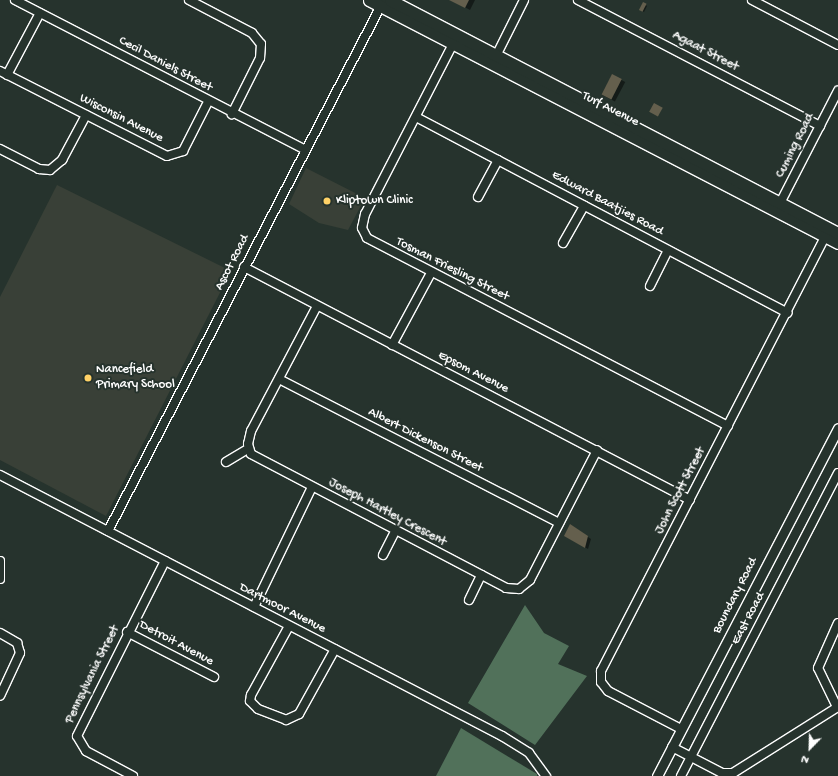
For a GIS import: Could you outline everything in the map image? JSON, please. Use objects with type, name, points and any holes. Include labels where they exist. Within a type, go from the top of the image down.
[{"type":"main road","name":"Turf Avenue","points":[[370,0],[385,2],[778,207],[831,233],[838,243]]},
{"type":"street","name":"Cecil Daniels Street","points":[[15,0],[208,102],[305,150]]},
{"type":"street","points":[[190,0],[252,33],[261,44],[260,58],[232,114]]},
{"type":"street","points":[[494,59],[524,0]]},
{"type":"street","name":"Agaat Street","points":[[578,0],[820,126]]},
{"type":"street","points":[[752,0],[838,45]]},
{"type":"street","name":"Ascot Road","points":[[108,531],[305,150],[385,2]]},
{"type":"street","points":[[3,73],[40,13]]},
{"type":"street","name":"Tosman Friesling Street","points":[[456,40],[416,117],[362,228],[372,242],[728,426]]},
{"type":"street","name":"Wisconsin Avenue","points":[[3,73],[161,154],[173,156],[186,145],[208,102]]},
{"type":"street","name":"Cuming Road","points":[[778,207],[838,91]]},
{"type":"street","points":[[0,149],[38,169],[50,170],[62,160],[86,115]]},
{"type":"street","name":"Edward Baatjies Road","points":[[416,117],[787,313]]},
{"type":"street","points":[[478,198],[498,160]]},
{"type":"street","points":[[563,243],[584,206]]},
{"type":"street","name":"John Scott Street","points":[[682,729],[608,691],[600,677],[728,426],[831,233]]},
{"type":"street","points":[[650,286],[668,250]]},
{"type":"street","name":"Epsom Avenue","points":[[244,267],[597,450],[690,500]]},
{"type":"street","points":[[392,345],[431,273]]},
{"type":"street","points":[[226,462],[248,449],[252,431],[317,306]]},
{"type":"street","name":"Albert Dickenson Street","points":[[279,379],[559,523]]},
{"type":"street","name":"Boundary Road","points":[[657,776],[838,428]]},
{"type":"street","name":"Joseph Hartley Crescent","points":[[248,449],[257,458],[506,588],[524,587],[597,450]]},
{"type":"street","name":"East Road","points":[[681,776],[838,473]]},
{"type":"street","name":"Dartmoor Avenue","points":[[0,475],[516,744],[534,757],[545,775]]},
{"type":"street","points":[[254,607],[312,487]]},
{"type":"street","points":[[383,555],[395,530]]},
{"type":"street","points":[[0,561],[0,580]]},
{"type":"street","name":"Pennsylvania Street","points":[[133,776],[86,751],[77,736],[127,632],[165,561]]},
{"type":"street","points":[[469,600],[482,575]]},
{"type":"street","points":[[672,747],[722,773],[733,773],[837,707],[818,668],[838,623]]},
{"type":"street","points":[[289,626],[251,695],[250,702],[258,709],[286,720],[299,714],[335,650]]},
{"type":"street","name":"Detroit Avenue","points":[[127,632],[214,678]]},
{"type":"street","points":[[0,633],[17,643],[20,654],[0,696]]},
{"type":"shaded area","name":"Kliptown Clinic","points":[[306,168],[365,198],[348,230],[319,223],[289,204]]},
{"type":"shaded area","name":"Nancefield Primary School","points":[[57,185],[231,271],[106,516],[0,460],[0,297]]},
{"type":"green space","points":[[525,605],[544,633],[569,646],[558,664],[587,676],[535,745],[468,703]]},
{"type":"green space","points":[[461,728],[537,774],[537,776],[436,776]]},
{"type":"building","points":[[449,0],[469,0],[465,8]]},
{"type":"building","points":[[643,2],[647,4],[642,12],[639,10]]},
{"type":"building","points":[[612,74],[622,79],[611,99],[602,94]]},
{"type":"building","points":[[654,103],[663,108],[658,117],[649,112]]},
{"type":"building","points":[[570,524],[588,536],[585,548],[564,536]]},
{"type":"place","name":"Kliptown Clinic","points":[[327,201]]},
{"type":"place","name":"Nancefield Primary School","points":[[88,378]]}]
